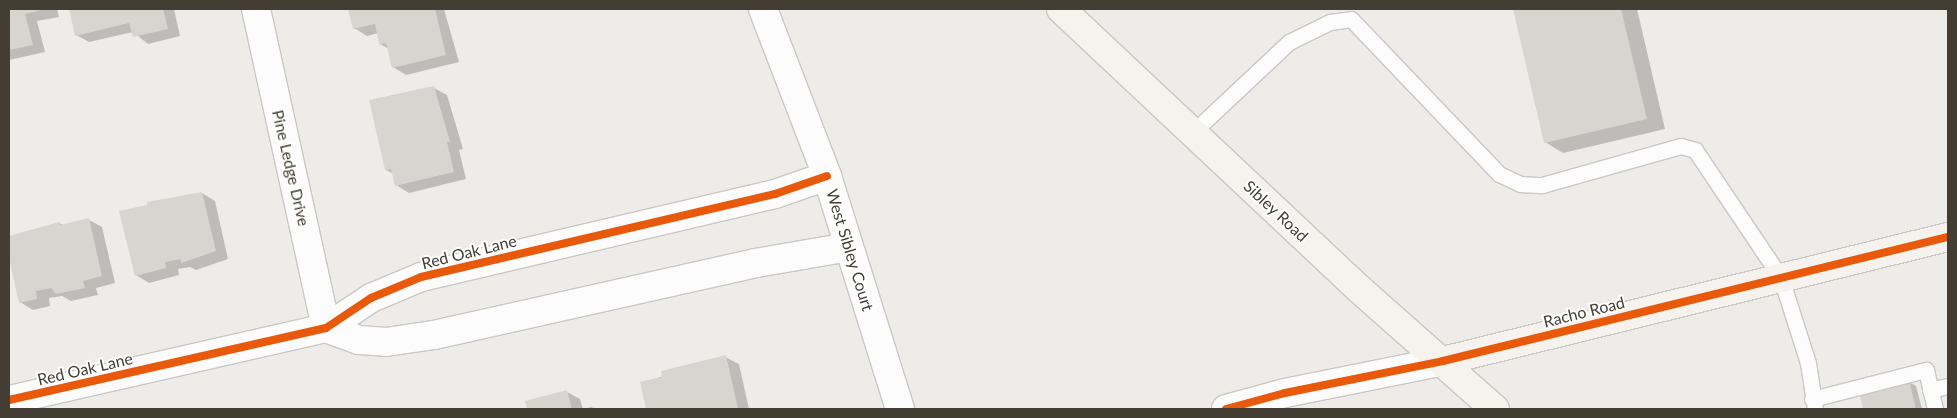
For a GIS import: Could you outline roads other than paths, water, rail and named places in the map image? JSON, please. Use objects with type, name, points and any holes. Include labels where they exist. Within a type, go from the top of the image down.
[{"type":"main road","name":"Sibley Road","points":[[1061,9],[1358,288],[1443,361],[1495,409]]},
{"type":"main road","name":"Racho Road","points":[[1443,361],[1948,237]]},
{"type":"street","name":"Pine Ledge Drive","points":[[256,9],[326,328]]},
{"type":"street","name":"West Sibley Court","points":[[764,9],[827,176],[900,409]]},
{"type":"street","name":"Red Oak Lane","points":[[9,400],[326,328],[371,298],[421,277],[781,193],[827,176]]},
{"type":"street","points":[[326,328],[359,340],[386,342],[434,335],[756,263],[849,247]]},
{"type":"street","name":"Racho Road","points":[[1226,409],[1285,393],[1443,361]]},
{"type":"lane","points":[[1192,133],[1289,42],[1330,22],[1351,19],[1499,174],[1520,184],[1542,185],[1681,146],[1695,150],[1781,278],[1808,363],[1813,404],[1926,370],[1936,409]]},
{"type":"lane","points":[[1930,390],[1948,386]]}]
